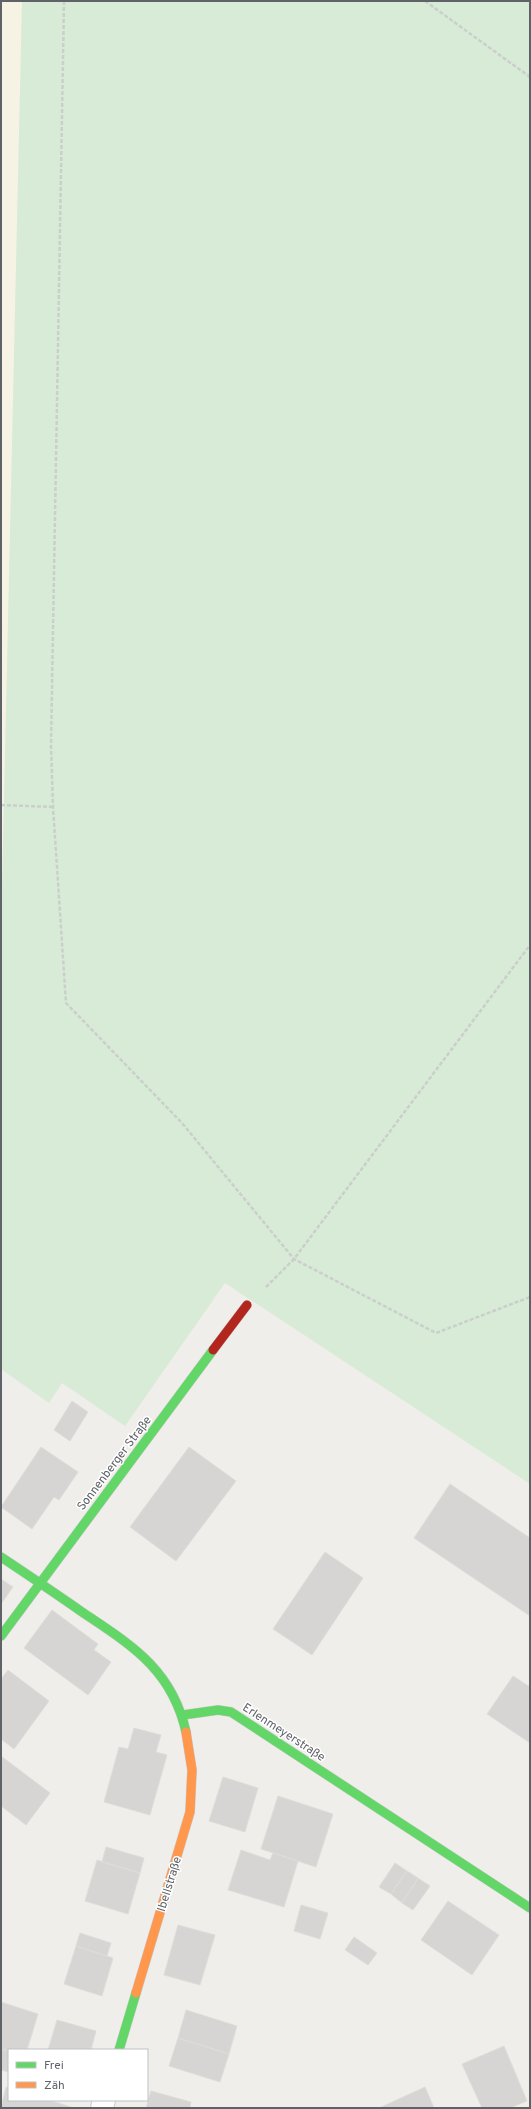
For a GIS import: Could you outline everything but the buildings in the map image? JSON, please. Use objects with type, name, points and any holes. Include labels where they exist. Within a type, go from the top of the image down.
[{"type":"street","name":"Sonnenberger Straße","points":[[1,1636],[247,1305]]},
{"type":"street","points":[[1,1557],[145,1656],[166,1682],[183,1715]]},
{"type":"street","name":"Erlenmeyerstraße","points":[[183,1715],[218,1710],[231,1712],[530,1908]]},
{"type":"street","name":"Ibellstraße","points":[[119,2049],[190,1812],[194,1786],[192,1754],[183,1715]]},
{"type":"path","points":[[64,1],[52,728],[53,807],[66,1003],[182,1123],[294,1259],[436,1333],[530,1297]]},
{"type":"path","points":[[425,1],[530,77]]},
{"type":"path","points":[[1,805],[53,807]]},
{"type":"path","points":[[247,1305],[294,1259],[530,945]]},
{"type":"shaded area","points":[[1,1],[22,1],[1,932]]},
{"type":"green space","points":[[22,1],[530,1],[530,1484],[225,1283],[125,1426],[62,1383],[49,1403],[1,1369],[1,932]]},
{"type":"traffic: fast","points":[[1,1636],[213,1350]]},
{"type":"traffic: fast","points":[[1,1557],[117,1636],[147,1661],[160,1675],[171,1691],[180,1710],[186,1732]]},
{"type":"traffic: fast","points":[[183,1715],[218,1710],[231,1712],[530,1908]]},
{"type":"traffic: fast","points":[[119,2049],[136,1993]]},
{"type":"traffic: slow","points":[[136,1993],[190,1812],[192,1770],[186,1732]]},
{"type":"traffic: jam","points":[[213,1350],[247,1305]]}]
